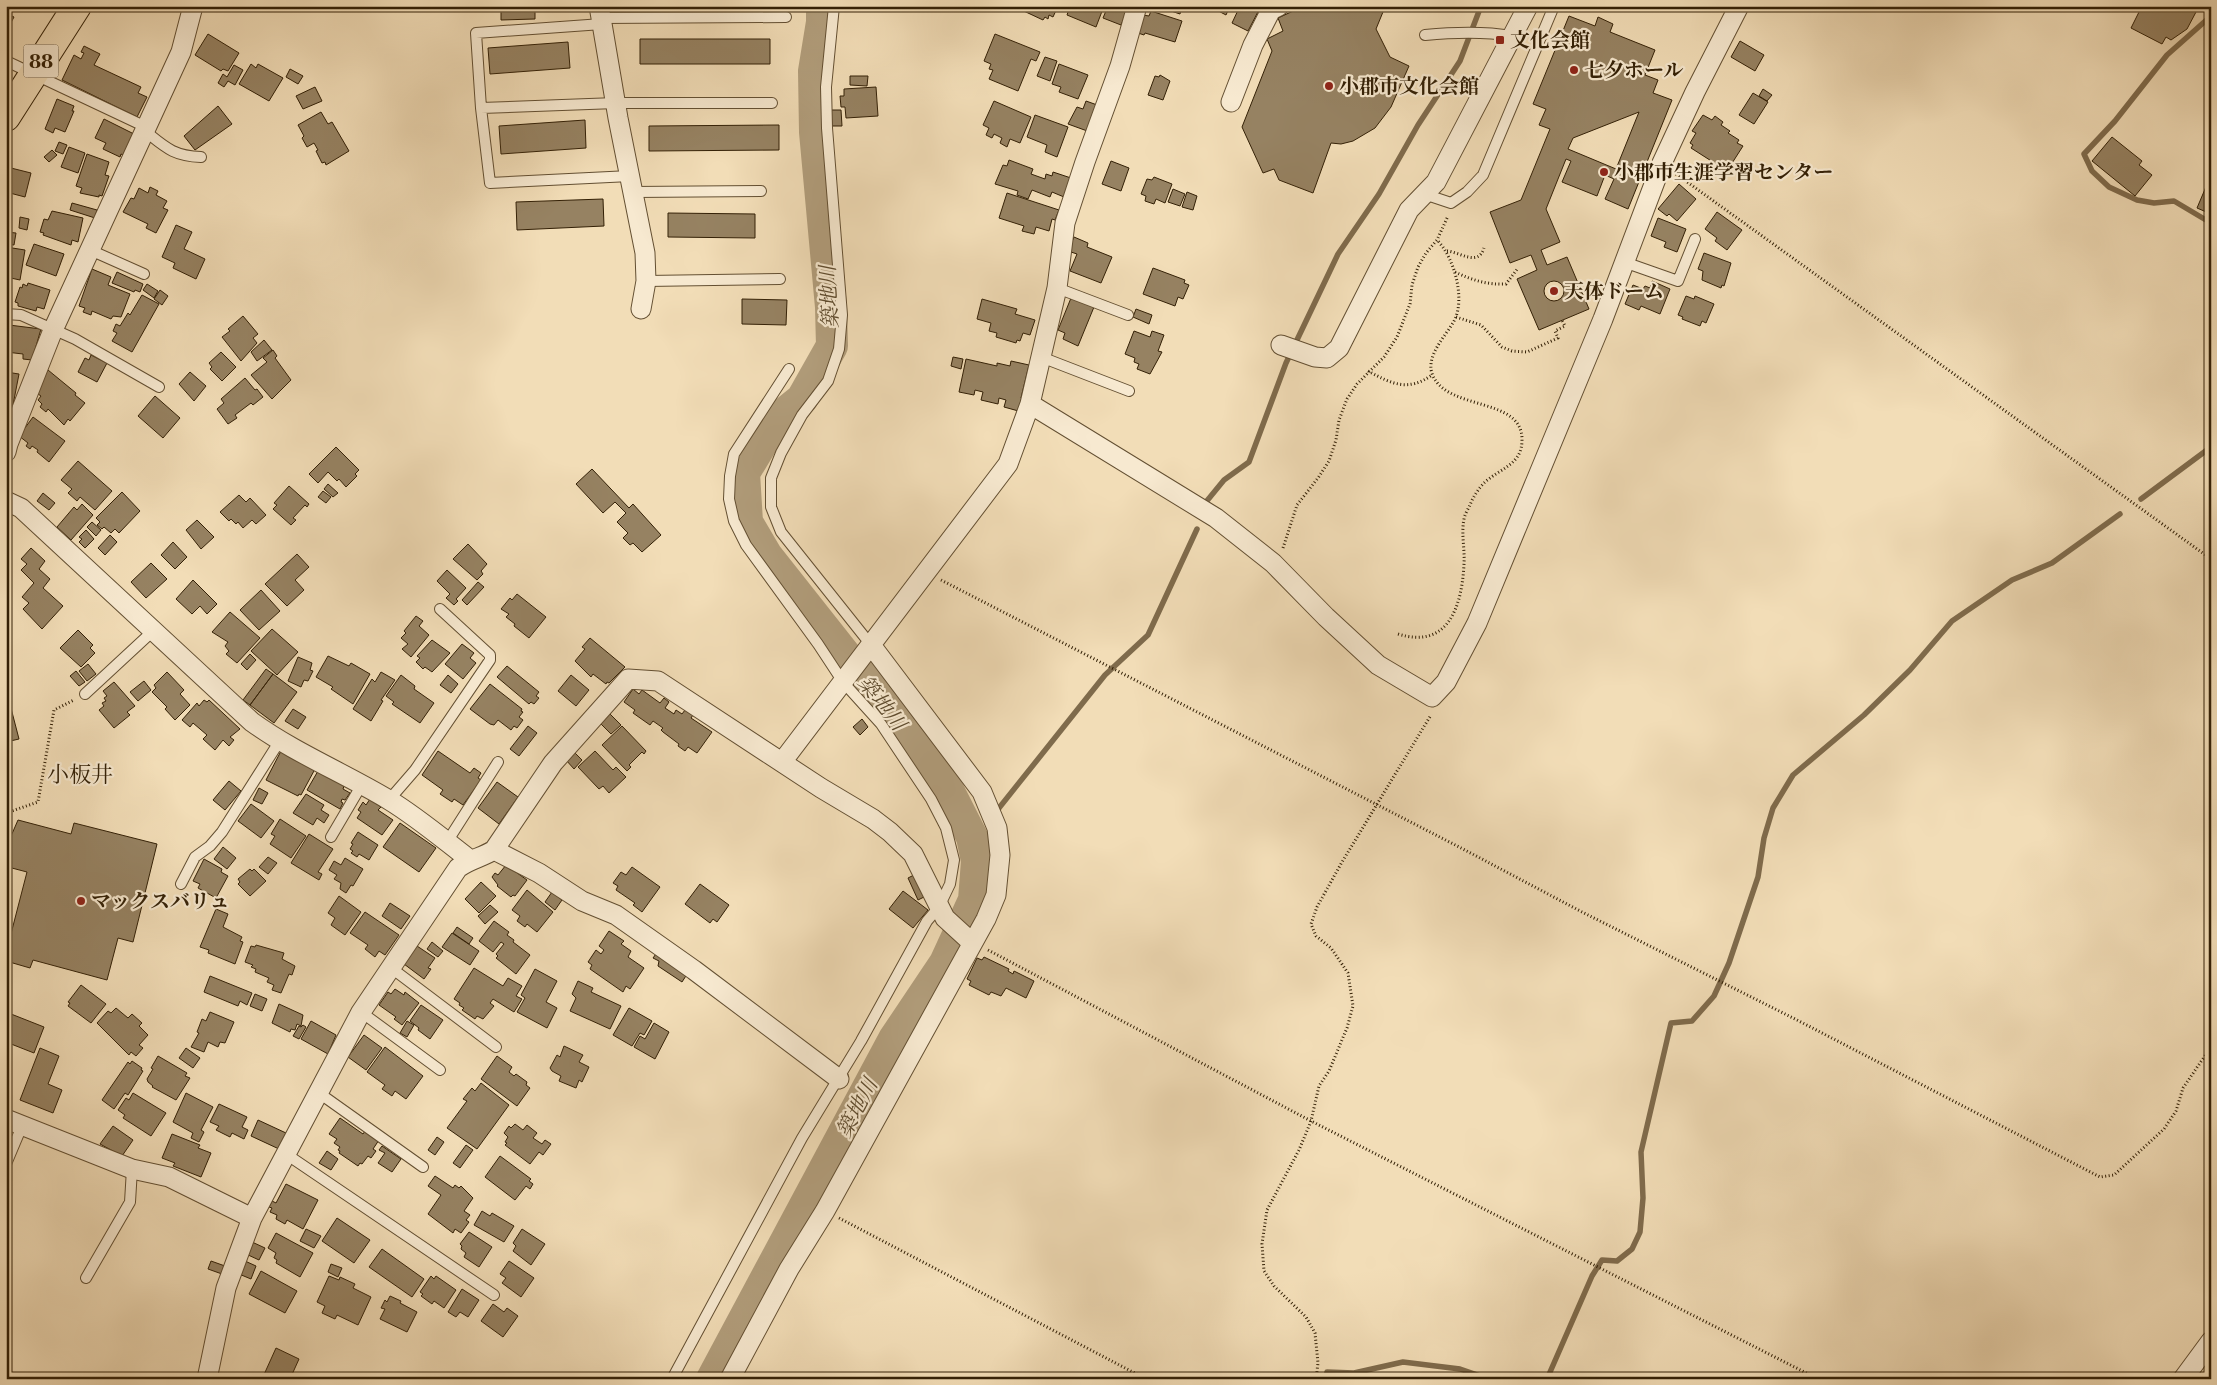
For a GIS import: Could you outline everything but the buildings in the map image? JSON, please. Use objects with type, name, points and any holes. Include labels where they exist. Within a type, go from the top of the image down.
[{"type":"main road","name":"88","points":[[6,117],[77,6]]},
{"type":"street","points":[[6,452],[53,330],[181,52],[193,6]]},
{"type":"street","points":[[782,762],[1008,464],[1030,404],[1057,288],[1065,224],[1084,162],[1120,66],[1137,6]]},
{"type":"street","points":[[1231,102],[1253,45],[1271,10],[1279,6]]},
{"type":"street","points":[[1281,345],[1315,357],[1327,358],[1339,348],[1409,210],[1436,182],[1528,6]]},
{"type":"street","points":[[1030,404],[1216,518],[1273,563],[1326,617],[1378,665],[1432,697],[1446,682],[1477,623],[1624,262],[1662,163],[1695,92],[1739,6]]},
{"type":"street","points":[[601,16],[645,253],[646,281],[641,309]]},
{"type":"street","points":[[6,501],[20,508],[252,722],[279,742],[328,765],[361,786],[389,800],[470,859]]},
{"type":"street","points":[[730,1379],[789,1269],[825,1211],[970,940],[986,919],[996,895],[1000,855],[997,828],[982,792],[869,647]]},
{"type":"street","points":[[207,1379],[226,1288],[252,1218],[361,1012],[458,868],[470,859],[484,856],[494,850],[553,763],[628,679],[658,681],[782,762],[873,818],[913,854],[942,913],[970,940]]},
{"type":"street","points":[[494,850],[539,873],[582,901],[616,915],[694,970],[839,1079]]},
{"type":"street","points":[[14,1122],[132,1169],[169,1177],[252,1218]]},
{"type":"street","points":[[2183,1379],[2211,1341]]},
{"type":"lane","points":[[834,6],[826,87],[827,128],[842,315],[839,349],[828,382],[802,415],[782,453],[772,478],[771,507],[781,532],[869,647]]},
{"type":"lane","points":[[1424,194],[1451,203],[1467,192],[1483,175],[1554,6]]},
{"type":"lane","points":[[761,191],[632,184],[490,183],[481,108],[476,33],[601,16],[786,17]]},
{"type":"lane","points":[[1425,35],[1492,32],[1512,36]]},
{"type":"lane","points":[[6,61],[145,129],[170,151],[184,156],[201,156]]},
{"type":"lane","points":[[481,108],[616,103],[772,103]]},
{"type":"lane","points":[[1624,262],[1678,281],[1695,239]]},
{"type":"lane","points":[[90,250],[144,274]]},
{"type":"lane","points":[[646,281],[780,279]]},
{"type":"lane","points":[[1057,288],[1128,315]]},
{"type":"lane","points":[[6,314],[21,315],[75,339],[159,386]]},
{"type":"lane","points":[[1041,357],[1129,391]]},
{"type":"lane","points":[[672,1379],[802,1138],[839,1079],[926,921],[942,913],[954,860],[946,828],[932,799],[881,724],[844,681],[746,545],[734,521],[729,499],[730,476],[734,454],[789,369]]},
{"type":"lane","points":[[389,800],[415,770],[490,660],[490,655],[440,609]]},
{"type":"lane","points":[[85,694],[153,631]]},
{"type":"lane","points":[[181,884],[195,857],[210,846],[222,832],[279,742]]},
{"type":"lane","points":[[447,842],[498,762]]},
{"type":"lane","points":[[331,837],[361,786]]},
{"type":"lane","points":[[390,967],[496,1047]]},
{"type":"lane","points":[[361,1012],[440,1070]]},
{"type":"lane","points":[[319,1094],[423,1167]]},
{"type":"lane","points":[[6,1164],[14,1122]]},
{"type":"lane","points":[[286,1154],[494,1296]]},
{"type":"lane","points":[[86,1278],[130,1202],[132,1169]]},
{"type":"path","points":[[1662,163],[2211,559]]},
{"type":"path","points":[[1273,563],[1282,550],[1296,505],[1329,461],[1336,440],[1339,420],[1347,399],[1357,384],[1384,357],[1397,337],[1410,304],[1412,285],[1418,267],[1445,225],[1451,203]]},
{"type":"path","points":[[1398,634],[1413,639],[1428,637],[1442,629],[1454,614],[1460,598],[1463,581],[1464,519],[1472,499],[1485,482],[1512,464],[1521,452],[1523,438],[1519,425],[1503,411],[1454,396],[1438,383],[1432,375],[1432,359],[1456,316],[1458,288],[1447,251],[1437,240]]},
{"type":"path","points":[[1447,251],[1469,258],[1478,258],[1484,248]]},
{"type":"path","points":[[1454,272],[1474,281],[1506,284],[1518,268]]},
{"type":"path","points":[[1456,316],[1481,325],[1502,346],[1512,351],[1527,352],[1558,338],[1555,331],[1565,326],[1562,320]]},
{"type":"path","points":[[1368,372],[1390,382],[1408,385],[1422,382],[1432,375]]},
{"type":"path","points":[[927,572],[1582,912],[1797,1020],[2100,1177],[2114,1175],[2164,1129],[2176,1111],[2183,1088],[2211,1047]]},
{"type":"path","points":[[6,813],[38,802],[54,710],[85,694]]},
{"type":"path","points":[[1316,1379],[1318,1363],[1315,1333],[1306,1317],[1279,1291],[1264,1271],[1262,1244],[1268,1210],[1299,1150],[1311,1121],[1319,1086],[1329,1071],[1347,1028],[1353,1006],[1348,973],[1331,948],[1316,936],[1310,924],[1317,907],[1376,804],[1433,712],[1432,697]]},
{"type":"path","points":[[6,929],[12,930]]},
{"type":"path","points":[[970,940],[1311,1121],[1818,1379]]},
{"type":"path","points":[[825,1211],[1146,1379]]},
{"type":"waterway","name":"築地川","points":[[712,1379],[894,1039],[945,963],[974,900],[977,861],[972,837],[941,776],[767,556],[747,522],[744,473],[776,420],[802,399],[832,346],[831,307],[815,132],[814,71],[822,22],[822,6]]},
{"type":"waterway","points":[[1206,502],[1224,480],[1249,462],[1286,363],[1338,254],[1379,194],[1418,125],[1460,61],[1481,6]]},
{"type":"waterway","points":[[2211,16],[2167,55],[2115,121],[2084,154],[2092,171],[2109,187],[2137,200],[2154,203],[2174,201],[2211,223]]},
{"type":"waterway","points":[[2141,499],[2211,447]]},
{"type":"waterway","points":[[1547,1379],[1592,1276],[1602,1260],[1617,1261],[1632,1249],[1640,1232],[1643,1198],[1641,1152],[1671,1023],[1692,1021],[1714,996],[1729,963],[1758,877],[1764,838],[1773,808],[1793,775],[1864,715],[1910,670],[1952,621],[2012,580],[2052,563],[2120,514]]},
{"type":"waterway","points":[[996,815],[999,808],[1105,675],[1148,635],[1197,529]]},
{"type":"waterway","points":[[977,861],[991,828]]},
{"type":"waterway","points":[[1326,1379],[1327,1372],[1354,1373],[1403,1362],[1460,1369],[1489,1379]]},
{"type":"place","name":"文化会館","points":[[1500,40]]},
{"type":"place","name":"七夕ホール","points":[[1574,70]]},
{"type":"place","name":"小郡市文化会館","points":[[1329,86]]},
{"type":"place","name":"小郡市生涯学習センター","points":[[1604,172]]},
{"type":"place","name":"天体ドーム","points":[[1554,291]]},
{"type":"place","name":"マックスバリュ","points":[[81,901]]},
{"type":"district","name":"小板井","points":[[80,774]]}]
